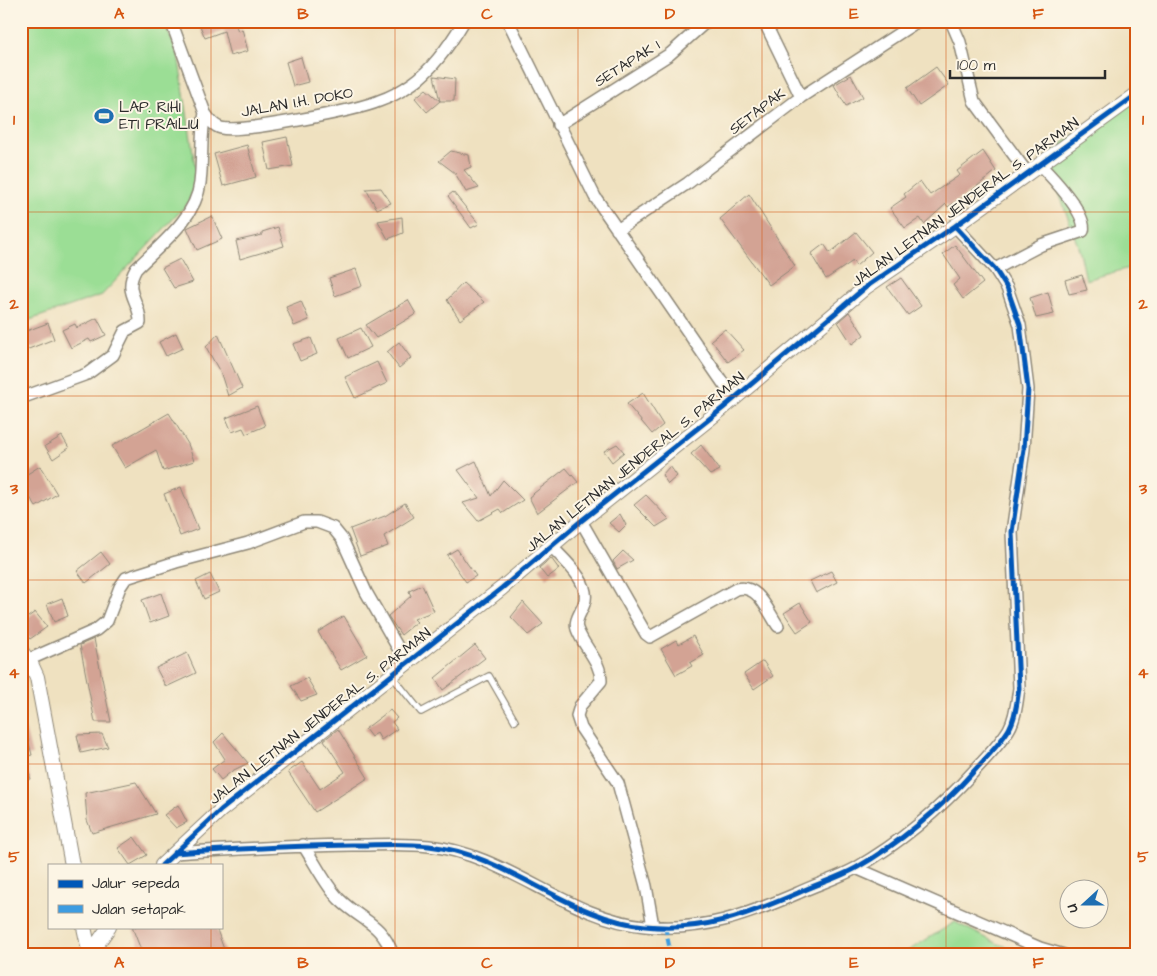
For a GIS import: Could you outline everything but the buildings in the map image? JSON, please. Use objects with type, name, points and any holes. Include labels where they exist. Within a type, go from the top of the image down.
[{"type":"street","name":"JALAN I.H. DOKO","points":[[171,21],[205,113],[211,122],[219,128],[229,129],[275,123],[378,102],[414,82],[427,70],[464,21]]},
{"type":"street","points":[[508,21],[595,197],[734,399]]},
{"type":"street","name":"SETAPAK 1","points":[[558,125],[670,54],[707,21]]},
{"type":"street","points":[[764,21],[801,97]]},
{"type":"street","name":"SETAPAK","points":[[617,230],[688,183],[801,97],[918,21]]},
{"type":"street","points":[[951,21],[960,42],[974,101],[1028,174]]},
{"type":"street","name":"JALAN LETNAN JENDERAL S. PARMAN","points":[[163,864],[221,810],[552,547],[581,521],[734,399],[866,287],[955,226],[1136,95]]},
{"type":"street","points":[[21,398],[87,374],[113,354],[125,331],[140,323],[130,289],[131,278],[136,269],[181,222],[196,200],[200,183],[201,138],[205,113]]},
{"type":"street","points":[[995,268],[1041,245],[1083,231],[1084,227],[1075,208],[1040,165]]},
{"type":"street","points":[[174,853],[304,845],[406,844],[433,846],[486,861],[579,908],[623,921],[653,926],[699,925],[729,920],[856,868],[941,806],[978,767],[1009,729],[1016,709],[1019,688],[1012,532],[1024,449],[1028,389],[1020,325],[1007,288],[995,268],[955,226]]},
{"type":"street","points":[[581,521],[646,634],[650,637],[736,589],[745,586],[754,590],[778,626]]},
{"type":"street","points":[[72,864],[37,677],[25,656],[96,630],[107,621],[120,587],[126,578],[176,562],[248,543],[304,522],[317,522],[333,528],[342,539],[366,592],[406,662]]},
{"type":"street","points":[[552,547],[577,575],[585,592],[585,603],[578,615],[576,626],[582,640],[600,667],[601,681],[580,706],[577,716],[581,728],[618,783],[646,886],[653,926]]},
{"type":"street","points":[[304,845],[336,895],[378,928],[389,942],[393,955]]},
{"type":"street","points":[[856,868],[1040,948],[1064,955]]},
{"type":"street","points":[[84,928],[90,954]]},
{"type":"street","points":[[90,954],[108,928]]},
{"type":"lane","points":[[391,674],[421,712],[489,676],[515,720]]},
{"type":"green space","name":"LAP. RIHI ETI PRAILIU","points":[[21,21],[163,21],[178,54],[197,179],[188,203],[102,295],[21,323]]},
{"type":"green space","points":[[1136,87],[1136,266],[1086,280],[1080,252],[1046,156]]},
{"type":"green space","points":[[955,922],[998,944],[1038,955],[901,955]]},
{"type":"marked path","points":[[665,926],[671,955]]},
{"type":"cycle path","points":[[163,864],[221,810],[502,588],[581,521],[723,408],[866,287],[955,226],[1136,95]]},
{"type":"cycle path","points":[[174,853],[330,845],[401,844],[429,846],[458,851],[485,861],[590,912],[617,921],[645,926],[666,927],[705,924],[724,920],[779,901],[856,868],[919,824],[962,784],[1001,740],[1013,719],[1019,688],[1012,532],[1024,449],[1028,389],[1020,325],[1007,288],[995,269],[955,226]]},
{"type":"place","name":"LAP. RIHI ETI PRAILIU","points":[[104,116]]}]
